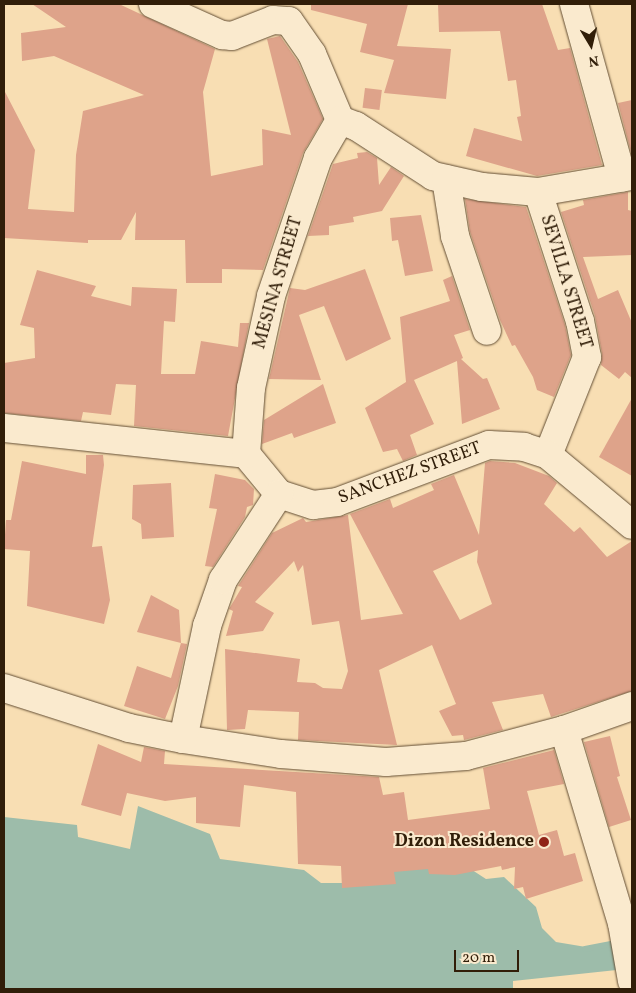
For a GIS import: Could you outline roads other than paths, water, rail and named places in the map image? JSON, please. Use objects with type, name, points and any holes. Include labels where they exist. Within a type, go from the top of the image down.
[{"type":"street","points":[[153,4],[222,34],[232,36],[273,20],[289,21],[312,54],[340,120],[433,176],[482,187],[538,192],[627,176],[574,4]]},
{"type":"street","name":"MESINA STREET","points":[[246,454],[250,388],[271,296],[318,158],[340,120]]},
{"type":"street","points":[[446,179],[455,236],[487,331]]},
{"type":"street","name":"SEVILLA STREET","points":[[538,192],[580,320],[587,357],[548,455]]},
{"type":"street","points":[[4,428],[246,454],[279,494],[223,580],[207,626],[183,739]]},
{"type":"street","name":"SANCHEZ STREET","points":[[279,494],[313,505],[337,502],[489,445],[524,447],[548,455],[632,525]]},
{"type":"street","points":[[4,688],[129,728],[183,739],[281,754],[422,762],[466,756],[564,730],[632,706]]},
{"type":"street","points":[[564,730],[622,923],[632,981]]},
{"type":"waterway","points":[[585,949],[617,943]]},
{"type":"place","name":"Dizon Residence","points":[[544,842]]}]
